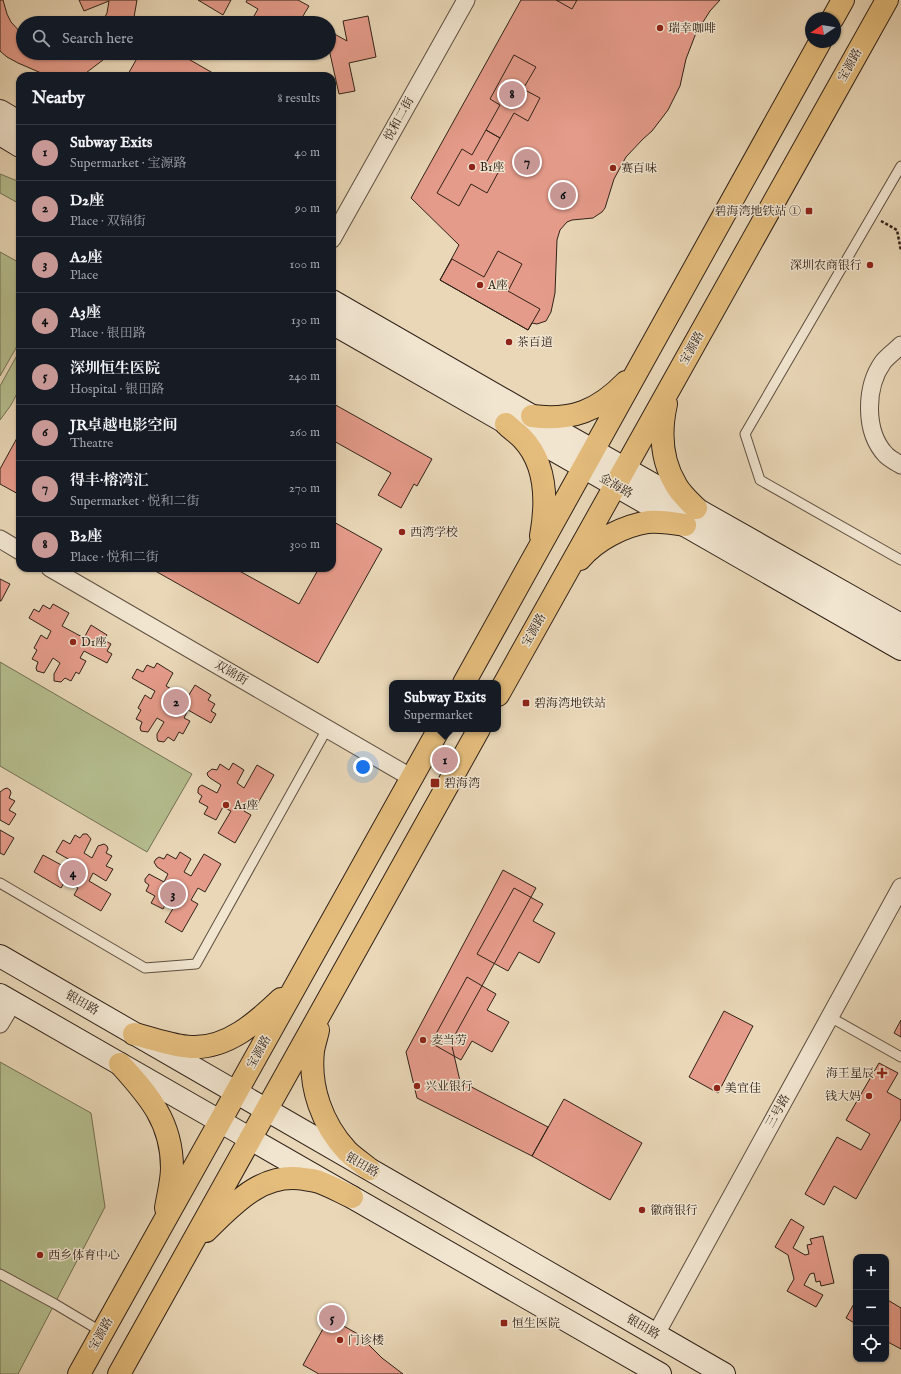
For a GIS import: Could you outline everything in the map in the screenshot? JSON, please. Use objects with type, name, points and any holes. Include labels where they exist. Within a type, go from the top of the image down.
[{"type":"main road","points":[[836,12],[843,0]]},
{"type":"main road","name":"宝源路","points":[[501,690],[887,0]]},
{"type":"main road","points":[[466,680],[588,459],[641,367],[817,48]]},
{"type":"main road","points":[[532,416],[560,418],[572,416],[591,409],[616,392],[641,367]]},
{"type":"main road","points":[[566,574],[586,552],[600,541],[614,534],[632,526],[648,522],[691,516],[684,495],[676,485],[668,468],[663,451],[662,429],[666,405],[680,370]]},
{"type":"main road","points":[[506,424],[523,439],[536,461],[541,474],[544,490],[544,508],[539,549]]},
{"type":"main road","name":"宝源路","points":[[79,1374],[437,732]]},
{"type":"main road","points":[[120,1374],[477,732]]},
{"type":"main road","points":[[134,1034],[192,1047],[212,1045],[233,1037],[248,1028],[297,983]]},
{"type":"main road","points":[[324,1008],[313,1050],[313,1075],[316,1097],[324,1116],[334,1133],[347,1151],[368,1169]]},
{"type":"main road","points":[[120,1064],[151,1100],[167,1130],[171,1149],[172,1170],[164,1222]]},
{"type":"main road","points":[[181,1262],[203,1234],[239,1200],[257,1188],[274,1180],[295,1177],[318,1181],[352,1197]]},
{"type":"street","name":"悦和二街","points":[[336,232],[466,0]]},
{"type":"street","points":[[0,111],[16,121]]},
{"type":"street","points":[[0,134],[16,144]]},
{"type":"street","name":"金海路","points":[[336,303],[532,416],[588,459]]},
{"type":"street","name":"金海路","points":[[336,326],[506,424],[588,459],[691,516],[901,625]]},
{"type":"street","points":[[901,345],[883,362],[872,384],[869,409],[872,428],[877,443],[886,455],[901,465]]},
{"type":"street","name":"金海路","points":[[691,516],[901,649]]},
{"type":"street","points":[[0,539],[16,548]]},
{"type":"street","name":"双锦街","points":[[57,572],[412,778]]},
{"type":"street","name":"三号路","points":[[656,1334],[901,887]]},
{"type":"street","name":"银田路","points":[[0,956],[724,1374]]},
{"type":"street","points":[[0,1024],[6,998],[352,1197],[637,1368],[660,1374]]},
{"type":"lane","points":[[901,166],[745,434],[760,480],[901,560]]},
{"type":"lane","points":[[0,883],[145,968],[196,964],[327,729]]},
{"type":"lane","points":[[830,1017],[901,1057]]},
{"type":"lane","points":[[0,1274],[102,1332]]},
{"type":"path","points":[[872,216],[897,230],[901,251]]},
{"type":"green space","points":[[0,174],[16,180],[16,202],[0,193]]},
{"type":"green space","points":[[0,252],[16,261],[16,348],[0,376]]},
{"type":"green space","points":[[16,357],[16,396],[0,420],[0,386]]},
{"type":"green space","points":[[0,662],[192,774],[147,852],[0,766]]},
{"type":"green space","name":"西乡体育中心","points":[[0,1062],[91,1113],[105,1207],[18,1374],[0,1374]]},
{"type":"building","points":[[0,0],[3,0],[7,14],[16,27],[16,60],[103,60],[87,72],[39,72],[18,63],[0,51]]},
{"type":"building","points":[[79,0],[137,0],[134,16],[106,16],[109,1],[84,11]]},
{"type":"building","points":[[198,0],[231,0],[223,15]]},
{"type":"building","points":[[247,0],[298,0],[309,6],[303,16],[254,16],[258,9],[246,2]]},
{"type":"building","points":[[521,0],[720,0],[710,11],[696,33],[686,59],[680,86],[668,110],[652,131],[626,157],[614,179],[605,208],[593,218],[572,220],[567,222],[560,230],[557,240],[555,293],[551,312],[546,321],[537,324],[532,323],[528,330],[440,280],[459,245],[411,198]]},
{"type":"building","points":[[556,0],[577,0],[572,9]]},
{"type":"building","points":[[368,16],[376,57],[349,63],[355,91],[339,94],[336,72],[334,72],[331,60],[336,60],[336,35],[347,41],[343,21]]},
{"type":"building","points":[[514,55],[536,67],[523,89],[540,98],[528,121],[514,113],[500,138],[486,130],[500,105],[490,99]]},
{"type":"building","points":[[136,60],[190,60],[211,72],[129,72]]},
{"type":"building","name":"B1座","points":[[486,130],[500,138],[486,163],[499,171],[487,193],[471,184],[459,206],[437,193],[462,149],[472,155]]},
{"type":"building","name":"A座","points":[[498,251],[522,264],[508,291],[540,309],[528,330],[440,280],[452,259],[484,277]]},
{"type":"building","points":[[336,405],[432,459],[417,486],[414,484],[401,508],[378,495],[391,473],[336,442]]},
{"type":"building","points":[[16,440],[16,493],[0,484],[0,469]]},
{"type":"building","points":[[336,523],[382,549],[318,663],[157,572],[241,572],[299,604],[317,572],[336,572]]},
{"type":"building","points":[[0,579],[10,584],[1,601],[0,601]]},
{"type":"building","name":"D1座","points":[[53,604],[69,613],[62,626],[84,638],[91,625],[107,635],[104,640],[111,644],[107,651],[112,654],[107,663],[84,651],[80,658],[86,661],[79,674],[76,672],[71,681],[65,678],[61,682],[54,681],[54,674],[60,663],[53,658],[44,673],[37,671],[36,668],[38,662],[32,659],[37,650],[34,648],[41,635],[47,639],[51,631],[29,618],[34,609],[39,612],[43,605],[50,609]]},
{"type":"building","points":[[157,663],[173,673],[166,686],[187,698],[195,685],[211,695],[208,700],[215,704],[211,711],[216,714],[211,723],[188,710],[184,718],[190,721],[183,734],[179,732],[174,741],[168,737],[164,742],[158,741],[157,734],[164,722],[157,718],[148,732],[141,731],[140,728],[142,722],[136,719],[141,710],[138,708],[145,695],[151,699],[155,691],[132,678],[137,669],[143,672],[147,665],[154,668]]},
{"type":"building","name":"A1座","points":[[233,763],[244,770],[237,783],[244,788],[257,765],[274,775],[258,803],[251,799],[244,811],[251,815],[235,843],[218,833],[231,811],[223,807],[216,820],[204,814],[208,807],[199,802],[202,796],[198,793],[199,787],[202,785],[217,793],[221,785],[210,778],[207,773],[212,769],[217,770],[220,764],[229,770]]},
{"type":"building","points":[[7,788],[11,793],[9,798],[15,801],[9,810],[16,814],[9,825],[0,820],[0,792]]},
{"type":"building","points":[[0,830],[14,838],[4,855],[0,853]]},
{"type":"building","points":[[83,834],[87,834],[91,839],[84,853],[92,858],[98,846],[104,844],[108,849],[106,853],[112,856],[106,866],[113,869],[106,881],[93,873],[89,881],[111,894],[101,911],[74,895],[78,888],[65,881],[61,888],[34,872],[43,855],[65,867],[70,860],[56,852],[63,840],[70,844],[75,835],[80,838]]},
{"type":"building","points":[[180,852],[191,859],[184,872],[191,876],[204,854],[221,864],[205,892],[198,888],[191,900],[198,904],[182,932],[165,922],[178,900],[170,896],[163,909],[151,903],[155,896],[146,891],[149,885],[145,882],[145,879],[149,874],[164,882],[168,874],[157,867],[154,862],[159,857],[164,859],[167,854],[176,859]]},
{"type":"building","points":[[503,870],[536,888],[451,1042],[460,1081],[548,1127],[532,1156],[417,1098],[406,1052]]},
{"type":"building","points":[[514,888],[543,904],[533,921],[555,933],[539,963],[519,952],[508,971],[477,954]]},
{"type":"building","points":[[467,977],[496,994],[487,1010],[509,1022],[492,1052],[472,1041],[461,1060],[431,1043]]},
{"type":"building","points":[[724,1011],[753,1026],[718,1093],[689,1077]]},
{"type":"building","points":[[901,1020],[901,1037],[894,1033]]},
{"type":"building","points":[[879,1063],[898,1073],[887,1092],[901,1100],[901,1119],[856,1199],[834,1186],[824,1205],[805,1194],[837,1137],[861,1150],[870,1134],[846,1120]]},
{"type":"building","points":[[564,1099],[642,1143],[610,1200],[532,1156]]},
{"type":"building","points":[[791,1219],[804,1227],[793,1248],[805,1255],[809,1254],[807,1245],[812,1244],[810,1239],[823,1236],[834,1283],[821,1286],[820,1281],[816,1282],[814,1273],[810,1274],[804,1285],[823,1295],[816,1307],[787,1291],[794,1279],[788,1255],[775,1247]]},
{"type":"building","points":[[889,1301],[901,1308],[901,1349],[889,1343]]},
{"type":"building","points":[[853,1305],[853,1322],[846,1318]]},
{"type":"building","name":"门诊楼","points":[[329,1318],[358,1334],[382,1358],[403,1374],[319,1374],[303,1365]]},
{"type":"place","name":"瑞幸咖啡","points":[[660,28]]},
{"type":"place","name":"B2座","points":[[512,94]]},
{"type":"place","name":"得丰·榕湾汇","points":[[527,162]]},
{"type":"place","name":"B1座","points":[[472,167]]},
{"type":"place","name":"赛百味","points":[[613,168]]},
{"type":"place","name":"JR卓越电影空间","points":[[563,195]]},
{"type":"place","name":"碧海湾地铁站 ①","points":[[809,211]]},
{"type":"place","name":"深圳农商银行","points":[[870,265]]},
{"type":"place","name":"A座","points":[[480,285]]},
{"type":"place","name":"茶百道","points":[[509,342]]},
{"type":"place","name":"西湾学校","points":[[402,532]]},
{"type":"place","name":"D1座","points":[[73,642]]},
{"type":"place","name":"D2座","points":[[176,702]]},
{"type":"place","name":"碧海湾地铁站","points":[[526,703]]},
{"type":"place","name":"Subway Exits","points":[[445,760]]},
{"type":"place","name":"碧海湾","points":[[435,783]]},
{"type":"place","name":"A1座","points":[[226,805]]},
{"type":"place","name":"A3座","points":[[73,873]]},
{"type":"place","name":"A2座","points":[[173,894]]},
{"type":"place","name":"麦当劳","points":[[423,1040]]},
{"type":"place","name":"海王星辰","points":[[882,1073]]},
{"type":"place","name":"兴业银行","points":[[417,1086]]},
{"type":"place","name":"美宜佳","points":[[717,1088]]},
{"type":"place","name":"钱大妈","points":[[869,1096]]},
{"type":"place","name":"徽商银行","points":[[642,1210]]},
{"type":"place","name":"西乡体育中心","points":[[40,1255]]},
{"type":"place","name":"深圳恒生医院","points":[[332,1318]]},
{"type":"place","name":"恒生医院","points":[[504,1323]]},
{"type":"place","name":"门诊楼","points":[[340,1340]]}]
